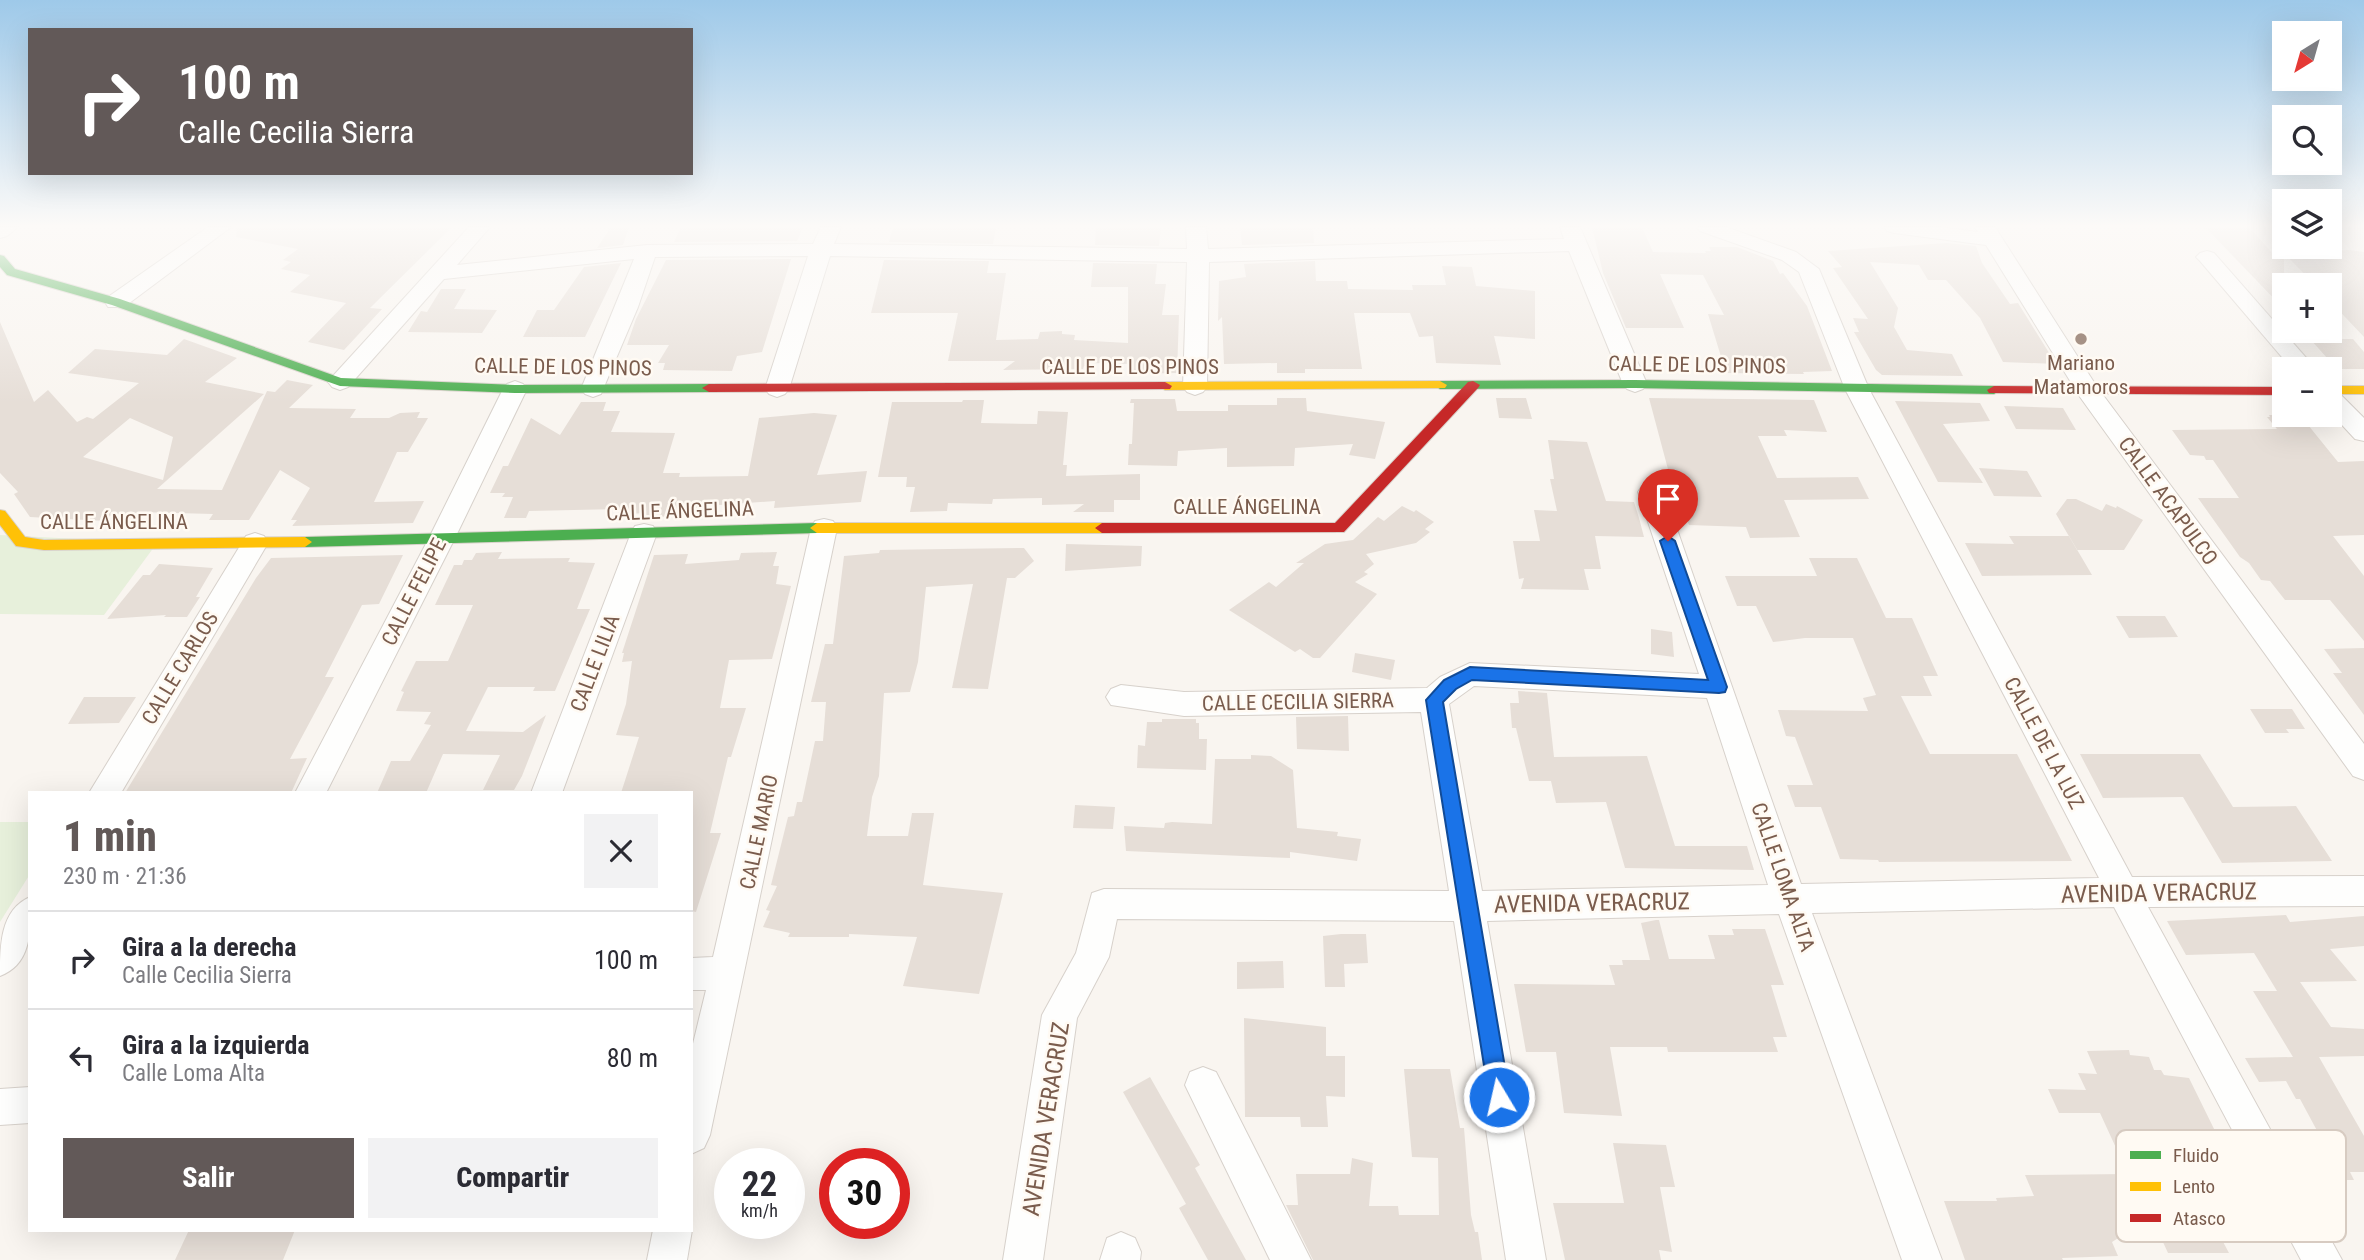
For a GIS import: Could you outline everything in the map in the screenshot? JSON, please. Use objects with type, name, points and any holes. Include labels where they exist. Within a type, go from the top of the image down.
[{"type":"street","name":"CALLE DE LOS PINOS","points":[[60,286],[117,302],[341,382],[515,389],[1635,384],[2088,392],[2272,391]]},
{"type":"street","points":[[117,302],[139,286]]},
{"type":"street","points":[[341,382],[425,286]]},
{"type":"street","points":[[593,389],[635,286]]},
{"type":"street","points":[[778,389],[810,286]]},
{"type":"street","points":[[1195,387],[1197,286]]},
{"type":"street","points":[[1594,286],[1635,384]]},
{"type":"street","name":"CALLE DE LA LUZ","points":[[1815,286],[1857,389],[2252,1130]]},
{"type":"street","name":"CALLE ACAPULCO","points":[[2021,286],[2088,392],[2364,767]]},
{"type":"street","points":[[2232,286],[2294,357]]},
{"type":"street","name":"CALLE ÁNGELINA","points":[[0,515],[22,542],[44,545],[255,543],[824,528],[1339,528],[1473,385]]},
{"type":"street","name":"CALLE FELIPE","points":[[311,791],[443,536],[515,389]]},
{"type":"street","points":[[2342,390],[2364,390]]},
{"type":"street","points":[[2342,410],[2364,433]]},
{"type":"street","name":"CALLE LOMA ALTA","points":[[1650,492],[1790,900],[1922,1260]]},
{"type":"street","name":"CALLE MARIO","points":[[693,1125],[709,1048],[729,973],[824,528]]},
{"type":"street","name":"CALLE LILIA","points":[[547,791],[644,533]]},
{"type":"street","name":"CALLE CARLOS","points":[[105,791],[255,543]]},
{"type":"street","points":[[1526,1260],[1434,700],[1450,685],[1470,674],[1719,687]]},
{"type":"street","name":"CALLE CECILIA SIERRA","points":[[1121,696],[1184,704],[1434,700]]},
{"type":"street","name":"AVENIDA VERACRUZ","points":[[1023,1260],[1060,1015],[1092,957],[1104,904],[1468,906],[2123,892],[2364,891]]},
{"type":"street","points":[[0,960],[28,915]]},
{"type":"street","points":[[693,974],[729,973]]},
{"type":"street","points":[[1203,1084],[1292,1260]]},
{"type":"street","points":[[0,1107],[28,1105]]},
{"type":"street","points":[[667,1260],[673,1232]]},
{"type":"street","name":"CALLE DE LA LUZ","points":[[2312,1242],[2322,1260]]},
{"type":"green space","points":[[0,535],[157,543],[104,615],[0,614]]},
{"type":"green space","points":[[0,822],[28,822],[28,877],[0,922]]},
{"type":"building","points":[[297,286],[392,286],[370,308],[382,309],[344,350],[308,342],[346,303],[290,292]]},
{"type":"building","points":[[571,286],[610,286],[585,337],[523,337],[537,310],[554,310]]},
{"type":"building","points":[[653,286],[783,286],[762,352],[737,356],[732,371],[663,370],[665,363],[658,363],[669,345],[627,345],[636,319]]},
{"type":"building","points":[[878,286],[1004,286],[996,340],[1038,339],[1040,332],[1062,331],[1062,334],[1075,335],[1074,340],[1128,343],[1128,287],[1091,286],[1166,286],[1162,315],[1179,315],[1177,373],[1132,374],[1132,364],[1091,363],[1091,366],[1084,366],[1083,369],[1003,370],[1015,361],[948,361],[958,313],[871,313]]},
{"type":"building","points":[[1219,286],[1348,286],[1348,289],[1413,290],[1412,286],[1476,286],[1535,291],[1535,339],[1494,336],[1501,365],[1436,363],[1433,336],[1419,337],[1410,313],[1354,313],[1362,369],[1305,369],[1305,373],[1277,373],[1277,363],[1224,364],[1222,317],[1218,321]]},
{"type":"building","points":[[1608,286],[1665,286],[1684,328],[1626,328]]},
{"type":"building","points":[[1709,286],[1792,286],[1807,306],[1832,371],[1803,372],[1804,374],[1726,373],[1708,314],[1724,315]]},
{"type":"building","points":[[1845,286],[1884,286],[1898,308],[1894,327],[1907,350],[1952,354],[1963,376],[1882,375],[1876,370],[1854,332],[1859,332],[1853,318],[1868,319]]},
{"type":"building","points":[[1951,286],[1998,286],[2010,304],[2018,303],[2056,364],[2003,362],[1980,318]]},
{"type":"building","points":[[2262,286],[2272,286],[2272,297]]},
{"type":"building","points":[[2342,286],[2364,286],[2364,337],[2342,314]]},
{"type":"building","points":[[441,289],[466,289],[454,309],[497,310],[482,333],[408,332],[421,311],[427,312]]},
{"type":"building","points":[[0,322],[34,402],[48,390],[77,422],[87,417],[93,419],[139,383],[68,373],[95,349],[167,355],[184,339],[237,358],[205,382],[264,394],[157,489],[222,490],[267,391],[275,392],[287,380],[313,385],[289,408],[356,409],[350,418],[389,418],[400,413],[420,412],[417,418],[428,418],[408,452],[397,452],[374,502],[424,501],[413,523],[292,526],[297,520],[291,520],[310,488],[280,470],[249,520],[209,520],[213,514],[138,512],[136,515],[112,514],[105,521],[30,517],[14,494],[18,492],[0,473]],"holes":[[[130,418],[173,437],[163,480],[83,457]]]},
{"type":"building","points":[[2342,339],[2353,339],[2364,352],[2364,369],[2342,369],[2342,357],[2326,357],[2314,343],[2342,343]]},
{"type":"building","points":[[1277,398],[1306,398],[1307,411],[1385,422],[1375,459],[1349,455],[1353,444],[1295,448],[1294,466],[1227,467],[1227,448],[1178,451],[1177,466],[1128,465],[1134,403],[1130,403],[1131,399],[1175,399],[1177,411],[1228,411],[1228,405],[1277,405]]},
{"type":"building","points":[[1496,398],[1526,398],[1532,419],[1499,418]]},
{"type":"building","points":[[1649,398],[1814,400],[1827,432],[1784,430],[1787,436],[1758,436],[1777,478],[1858,477],[1869,499],[1784,500],[1800,537],[1750,538],[1746,527],[1689,525],[1669,473]]},
{"type":"building","points":[[984,400],[981,423],[1037,424],[1038,411],[1068,412],[1063,465],[1067,465],[1066,476],[1140,474],[1140,500],[1114,500],[1114,512],[1073,512],[1084,504],[1042,505],[1042,498],[993,499],[992,504],[948,503],[947,511],[910,512],[915,487],[906,487],[907,477],[878,477],[892,402]]},
{"type":"building","points":[[1895,401],[1980,403],[1990,421],[1943,424],[1983,483],[1938,482]]},
{"type":"building","points":[[581,402],[606,402],[603,411],[620,411],[611,432],[675,433],[663,473],[680,473],[679,477],[748,476],[759,418],[814,413],[837,415],[817,475],[867,471],[861,502],[774,508],[775,501],[705,506],[701,516],[643,517],[644,513],[617,515],[619,509],[529,511],[526,518],[504,518],[513,497],[502,497],[505,493],[490,493],[503,466],[508,466],[531,418],[560,435]]},
{"type":"building","points":[[2004,406],[2063,408],[2076,430],[2016,429]]},
{"type":"building","points":[[2275,427],[2310,427],[2338,462],[2364,461],[2364,535],[2333,536],[2364,576],[2364,641],[2330,600],[2285,600],[2270,581],[2261,580],[2249,563],[2240,557],[2198,498],[2239,498],[2213,460],[2190,455],[2172,430],[2277,429]]},
{"type":"building","points":[[1548,440],[1587,442],[1606,501],[1634,502],[1639,518],[1644,537],[1595,536],[1601,569],[1584,569],[1589,590],[1521,589],[1524,578],[1519,579],[1513,541],[1540,541],[1534,510],[1557,511],[1550,479],[1554,479]]},
{"type":"building","points":[[1979,468],[2027,471],[2042,497],[1994,496]]},
{"type":"building","points":[[2067,499],[2076,499],[2102,511],[2106,504],[2116,508],[2117,506],[2143,520],[2124,550],[2077,550],[2056,514]]},
{"type":"building","points":[[1402,506],[1414,512],[1416,510],[1434,522],[1425,529],[1430,532],[1416,543],[1366,554],[1374,564],[1364,572],[1368,574],[1355,582],[1377,594],[1320,658],[1313,658],[1300,649],[1295,652],[1229,610],[1269,582],[1276,587],[1304,563],[1296,563],[1325,544],[1353,540],[1378,517],[1384,521]]},
{"type":"building","points":[[2009,536],[2069,536],[2092,575],[1982,576],[1965,543],[2014,544]]},
{"type":"building","points":[[1066,544],[1142,546],[1141,566],[1065,571]]},
{"type":"building","points":[[1024,548],[1034,561],[1015,578],[1007,578],[988,689],[952,688],[973,584],[926,587],[918,662],[910,692],[884,693],[879,776],[872,797],[867,836],[908,836],[912,813],[934,813],[923,885],[1003,893],[979,994],[903,986],[917,937],[849,934],[849,937],[788,937],[790,933],[763,927],[770,911],[766,910],[777,886],[771,885],[788,817],[794,816],[797,802],[802,802],[815,741],[823,741],[826,702],[811,702],[825,644],[833,644],[844,556],[879,553],[880,550]]},
{"type":"building","points":[[502,552],[498,559],[570,558],[568,562],[595,563],[577,609],[590,609],[555,691],[533,691],[535,687],[488,687],[466,731],[523,732],[546,715],[522,776],[514,790],[483,790],[500,755],[443,754],[427,791],[378,791],[391,761],[410,761],[431,725],[424,724],[431,712],[396,711],[404,692],[401,691],[416,661],[448,661],[473,605],[435,605],[454,565],[462,565],[464,560],[472,560],[476,553]]},
{"type":"building","points":[[777,552],[773,566],[779,566],[776,584],[791,586],[772,659],[729,660],[720,708],[746,708],[731,757],[728,757],[710,833],[721,833],[696,912],[693,911],[693,791],[622,791],[639,737],[616,735],[626,704],[632,661],[622,662],[622,653],[654,555],[688,554],[685,564],[739,560],[741,553]]},
{"type":"building","points":[[403,555],[379,604],[362,605],[325,677],[334,677],[290,759],[307,758],[292,791],[126,791],[256,578],[271,558]]},
{"type":"building","points":[[1809,558],[1857,558],[1886,618],[1912,618],[1938,676],[1923,676],[1932,696],[1901,696],[1930,754],[2017,754],[2072,861],[1879,862],[1840,859],[1821,807],[1795,807],[1787,785],[1813,785],[1795,737],[1786,736],[1778,710],[1868,711],[1863,698],[1876,695],[1853,638],[1805,638],[1773,642],[1756,606],[1737,606],[1725,576],[1817,576]]},
{"type":"building","points":[[159,564],[213,568],[196,597],[200,597],[187,617],[164,617],[166,615],[107,619],[143,575],[150,575]]},
{"type":"building","points":[[2116,616],[2165,616],[2178,637],[2129,638]]},
{"type":"building","points":[[1651,629],[1672,632],[1674,657],[1651,654]]},
{"type":"building","points":[[2364,648],[2364,715],[2333,673],[2342,673],[2324,649]]},
{"type":"building","points":[[1355,653],[1395,660],[1391,680],[1352,672]]},
{"type":"building","points":[[1518,691],[1547,693],[1554,757],[1647,756],[1675,846],[1747,846],[1754,870],[1625,868],[1606,802],[1556,803],[1551,781],[1529,781],[1516,728],[1512,728],[1510,703],[1519,703]]},
{"type":"building","points":[[84,697],[136,697],[119,723],[68,724]]},
{"type":"building","points":[[2250,709],[2292,709],[2305,729],[2286,729],[2289,733],[2265,733]]},
{"type":"building","points":[[1348,716],[1349,751],[1297,749],[1296,717]]},
{"type":"building","points":[[1162,719],[1196,719],[1196,723],[1199,723],[1199,739],[1207,739],[1206,770],[1137,768],[1138,745],[1145,746],[1147,722],[1162,722]]},
{"type":"building","points":[[2080,754],[2200,754],[2233,807],[2296,806],[2332,861],[2222,863],[2183,797],[2103,798]]},
{"type":"building","points":[[1251,755],[1271,756],[1293,770],[1297,828],[1338,832],[1337,836],[1361,839],[1357,861],[1290,852],[1290,858],[1126,851],[1124,826],[1164,828],[1165,823],[1172,822],[1212,824],[1215,759],[1251,759]]},
{"type":"building","points":[[1075,805],[1115,807],[1113,829],[1073,828]]},
{"type":"building","points":[[2286,915],[2290,922],[2364,916],[2364,946],[2330,949],[2357,981],[2300,982],[2331,1027],[2364,1029],[2364,1056],[2319,1057],[2364,1136],[2364,1172],[2350,1172],[2354,1180],[2346,1180],[2346,1130],[2317,1130],[2300,1099],[2296,1099],[2286,1081],[2259,1082],[2245,1058],[2293,1057],[2253,991],[2277,991],[2254,953],[2186,955],[2167,921]]},
{"type":"building","points":[[1659,920],[1669,959],[1715,959],[1708,935],[1734,935],[1732,929],[1765,929],[1784,985],[1771,985],[1787,1037],[1773,1037],[1778,1052],[1668,1052],[1667,1047],[1610,1047],[1622,1116],[1564,1113],[1556,1052],[1526,1052],[1514,984],[1615,985],[1609,965],[1623,965],[1622,960],[1650,960],[1641,923]]},
{"type":"building","points":[[1366,934],[1368,963],[1344,964],[1345,987],[1325,987],[1323,936]]},
{"type":"building","points":[[1283,961],[1284,988],[1237,989],[1237,962]]},
{"type":"building","points":[[1244,1018],[1326,1027],[1326,1056],[1345,1056],[1345,1097],[1326,1096],[1328,1127],[1301,1127],[1300,1117],[1245,1117]]},
{"type":"building","points":[[2129,1050],[2130,1055],[2149,1057],[2154,1070],[2161,1070],[2164,1075],[2189,1078],[2215,1130],[2116,1130],[2116,1148],[2100,1113],[2059,1113],[2048,1089],[2086,1090],[2078,1073],[2097,1074],[2087,1051]]},
{"type":"building","points":[[1404,1069],[1450,1069],[1460,1128],[1464,1128],[1471,1215],[1475,1232],[1478,1232],[1482,1260],[1313,1260],[1286,1205],[1298,1205],[1296,1174],[1350,1174],[1352,1158],[1373,1163],[1369,1206],[1398,1206],[1399,1215],[1439,1215],[1438,1158],[1412,1157]]},
{"type":"building","points":[[1150,1077],[1200,1165],[1195,1168],[1246,1260],[1208,1260],[1179,1208],[1186,1204],[1123,1092]]},
{"type":"building","points":[[1613,1143],[1666,1145],[1675,1187],[1660,1187],[1672,1252],[1659,1250],[1661,1260],[1565,1260],[1553,1203],[1624,1203]]},
{"type":"building","points":[[2116,1174],[2116,1239],[2112,1242],[2118,1256],[2062,1258],[2063,1260],[1965,1260],[1944,1201],[1997,1201],[1996,1198],[2034,1196],[2025,1175]]},
{"type":"building","points":[[188,1232],[294,1232],[283,1260],[175,1260]]},
{"type":"building","points":[[2163,1242],[2223,1242],[2229,1253],[2168,1253]]},
{"type":"traffic: fast","points":[[59,286],[116,302],[340,382],[515,389],[709,388]]},
{"type":"traffic: fast","points":[[1440,385],[1635,384],[1994,390]]},
{"type":"traffic: fast","points":[[305,542],[817,528]]},
{"type":"traffic: slow","points":[[1165,386],[1440,385]]},
{"type":"traffic: slow","points":[[2342,390],[2364,390]]},
{"type":"traffic: slow","points":[[0,515],[21,542],[44,545],[305,542]]},
{"type":"traffic: slow","points":[[817,528],[1102,528]]},
{"type":"traffic: jam","points":[[1102,528],[1339,528],[1473,385]]},
{"type":"traffic: jam","points":[[709,388],[1165,386]]},
{"type":"traffic: jam","points":[[1994,390],[2272,391]]},
{"type":"place","name":"Mariano Matamoros","points":[[2081,339]]},
{"type":"route","points":[[1499,1097],[1434,700],[1450,685],[1470,674],[1719,687],[1668,541]]}]
